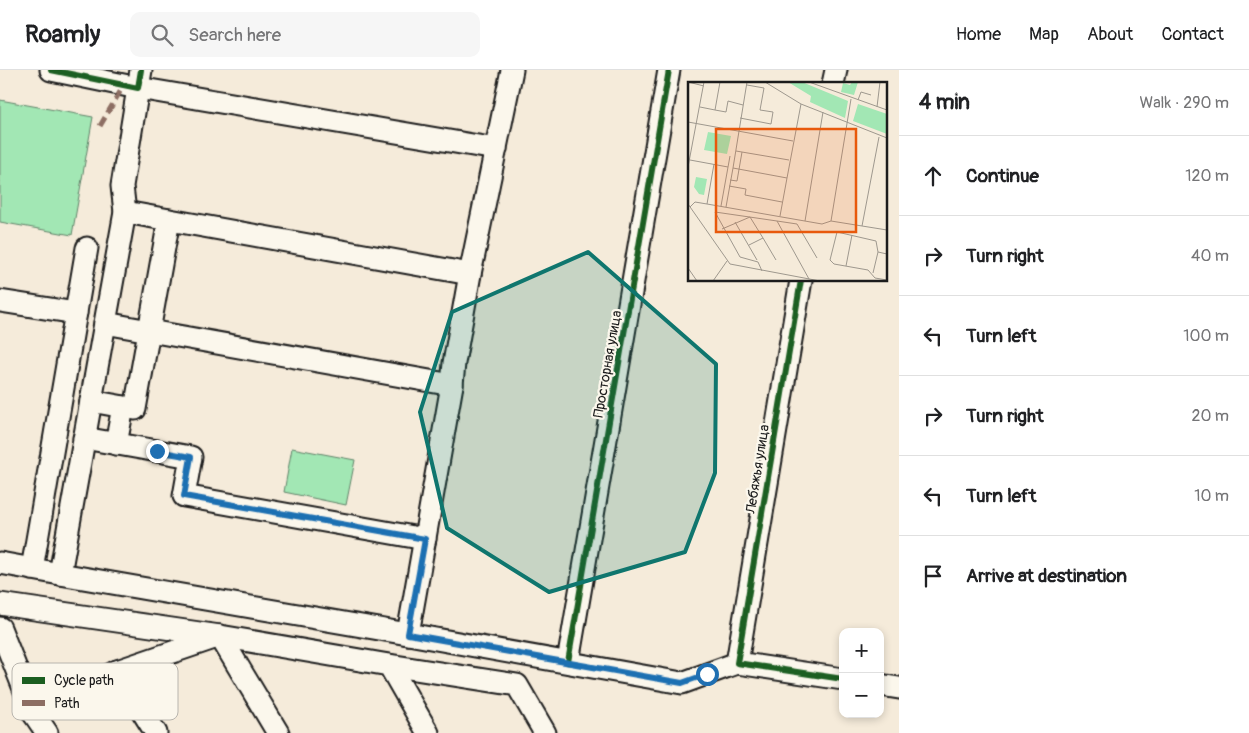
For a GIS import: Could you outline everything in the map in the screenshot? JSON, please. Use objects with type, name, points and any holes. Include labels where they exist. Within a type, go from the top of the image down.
[{"type":"street","points":[[51,70],[139,79],[496,150]]},
{"type":"street","points":[[408,634],[470,274],[512,70]]},
{"type":"street","name":"Просторная улица","points":[[568,662],[669,70]]},
{"type":"street","points":[[60,574],[125,212],[122,186],[139,79]]},
{"type":"street","points":[[125,212],[470,274]]},
{"type":"street","points":[[91,401],[135,409],[168,220]]},
{"type":"street","points":[[32,569],[87,248]]},
{"type":"street","name":"Лебяжья улица","points":[[737,663],[801,281]]},
{"type":"street","points":[[0,301],[76,313]]},
{"type":"street","points":[[105,323],[452,385]]},
{"type":"street","points":[[116,444],[123,407]]},
{"type":"street","points":[[84,438],[191,457],[184,496],[425,539]]},
{"type":"street","points":[[0,563],[682,683],[737,663],[839,678]]},
{"type":"street","points":[[0,604],[220,636],[517,685],[545,733]]},
{"type":"street","points":[[0,628],[14,663]]},
{"type":"street","points":[[141,663],[220,636]]},
{"type":"street","points":[[220,636],[278,733]]},
{"type":"street","points":[[390,665],[428,733]]},
{"type":"street","points":[[884,686],[899,688]]},
{"type":"street","points":[[38,720],[46,733]]},
{"type":"street","points":[[148,720],[156,733]]},
{"type":"highlighted area","points":[[588,252],[716,364],[715,473],[685,552],[549,592],[447,528],[420,412],[452,312]]},
{"type":"green space","points":[[0,100],[93,117],[72,235],[0,222]]},
{"type":"green space","points":[[292,448],[355,460],[346,505],[284,492]]},
{"type":"marked path","points":[[100,126],[124,85]]},
{"type":"cycle path","points":[[51,70],[138,88],[141,70]]},
{"type":"cycle path","points":[[568,662],[669,70]]},
{"type":"cycle path","points":[[801,281],[737,663],[839,678]]},
{"type":"route","points":[[157,451],[191,457],[184,496],[425,539],[408,634],[682,683],[707,674]]}]
